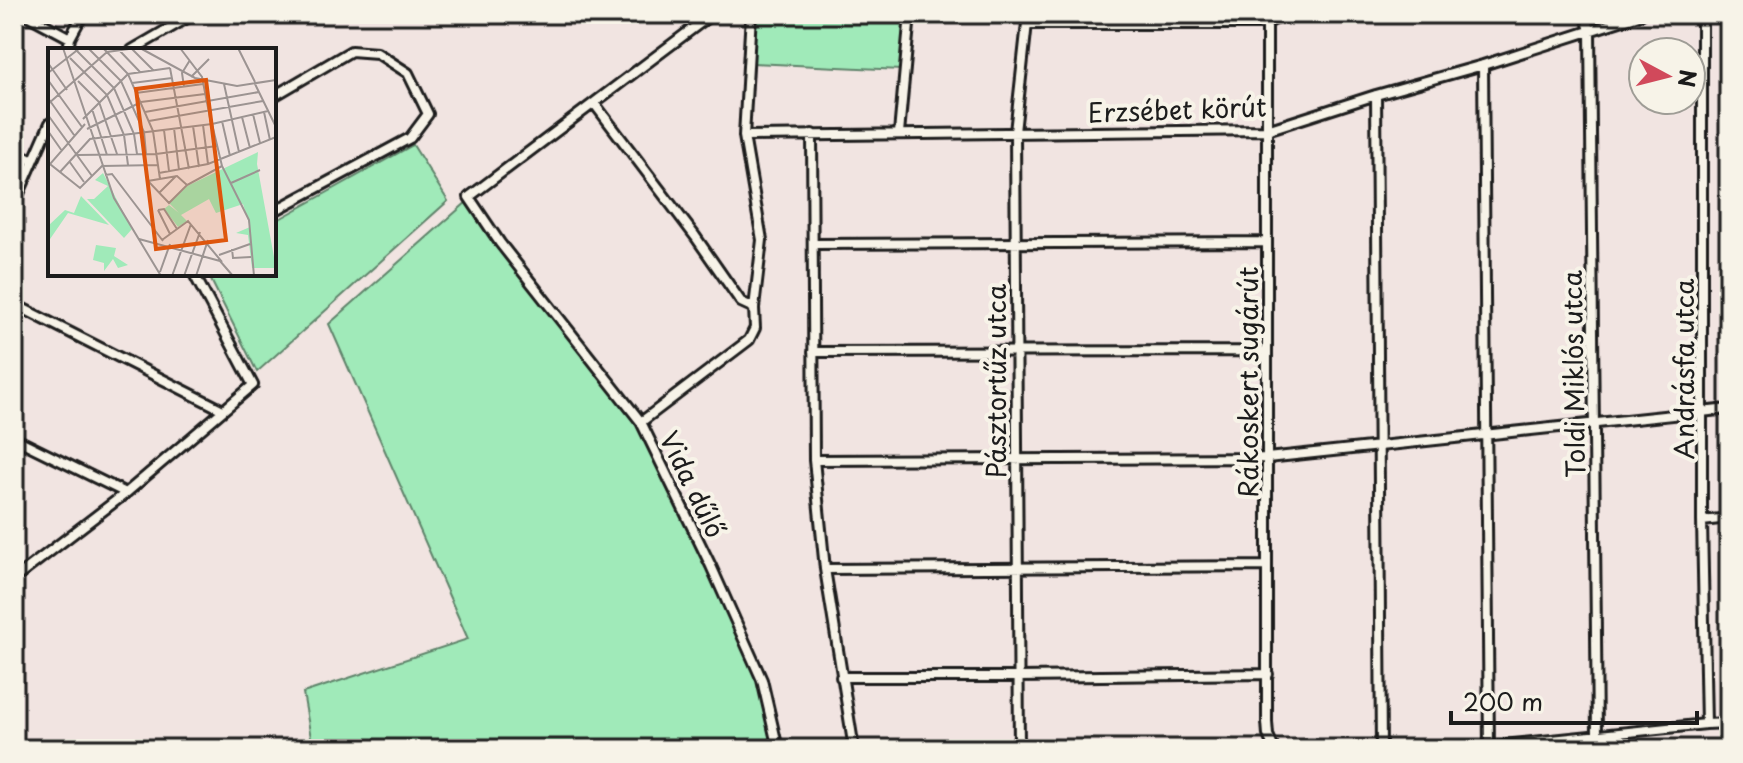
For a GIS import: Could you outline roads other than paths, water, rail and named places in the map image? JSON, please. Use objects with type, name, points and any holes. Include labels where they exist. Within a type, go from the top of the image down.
[{"type":"street","points":[[25,14],[70,38]]},
{"type":"street","points":[[68,48],[70,38],[83,14]]},
{"type":"street","points":[[135,48],[194,14]]},
{"type":"street","points":[[641,422],[500,243],[469,197],[712,14]]},
{"type":"street","name":"Vida dűlő","points":[[751,14],[744,136],[762,240],[754,308],[755,328],[749,340],[641,422],[762,680],[778,749]]},
{"type":"street","points":[[899,133],[910,14]]},
{"type":"street","name":"Pásztortűz utca","points":[[1019,749],[1015,132],[1028,14]]},
{"type":"street","points":[[1027,24],[1273,20],[1291,14]]},
{"type":"street","name":"Toldi Miklós utca","points":[[1585,14],[1590,30],[1597,735]]},
{"type":"street","name":"Erzsébet körút","points":[[744,136],[1267,130],[1642,14]]},
{"type":"street","name":"Andrásfa utca","points":[[1702,14],[1702,521],[1706,724]]},
{"type":"street","name":"Rákoskert sugárút","points":[[1267,19],[1268,728],[1274,749]]},
{"type":"street","points":[[276,95],[351,51],[377,53],[408,73],[428,114],[410,138],[276,210]]},
{"type":"street","points":[[1483,65],[1489,748]]},
{"type":"street","points":[[1376,95],[1381,749]]},
{"type":"street","points":[[594,103],[741,302],[754,308]]},
{"type":"street","points":[[14,205],[48,127]]},
{"type":"street","points":[[812,134],[814,460],[825,569],[854,749]]},
{"type":"street","points":[[14,151],[33,161]]},
{"type":"street","points":[[814,244],[1267,242]]},
{"type":"street","points":[[16,575],[126,493],[253,385],[195,276]]},
{"type":"street","points":[[14,304],[223,410]]},
{"type":"street","points":[[813,352],[1267,351]]},
{"type":"street","points":[[814,460],[1267,458],[1729,409]]},
{"type":"street","points":[[14,438],[126,493]]},
{"type":"street","points":[[1702,521],[1729,518]]},
{"type":"street","points":[[825,569],[1267,566]]},
{"type":"street","points":[[841,677],[1268,674]]},
{"type":"street","points":[[1464,749],[1729,723]]}]
